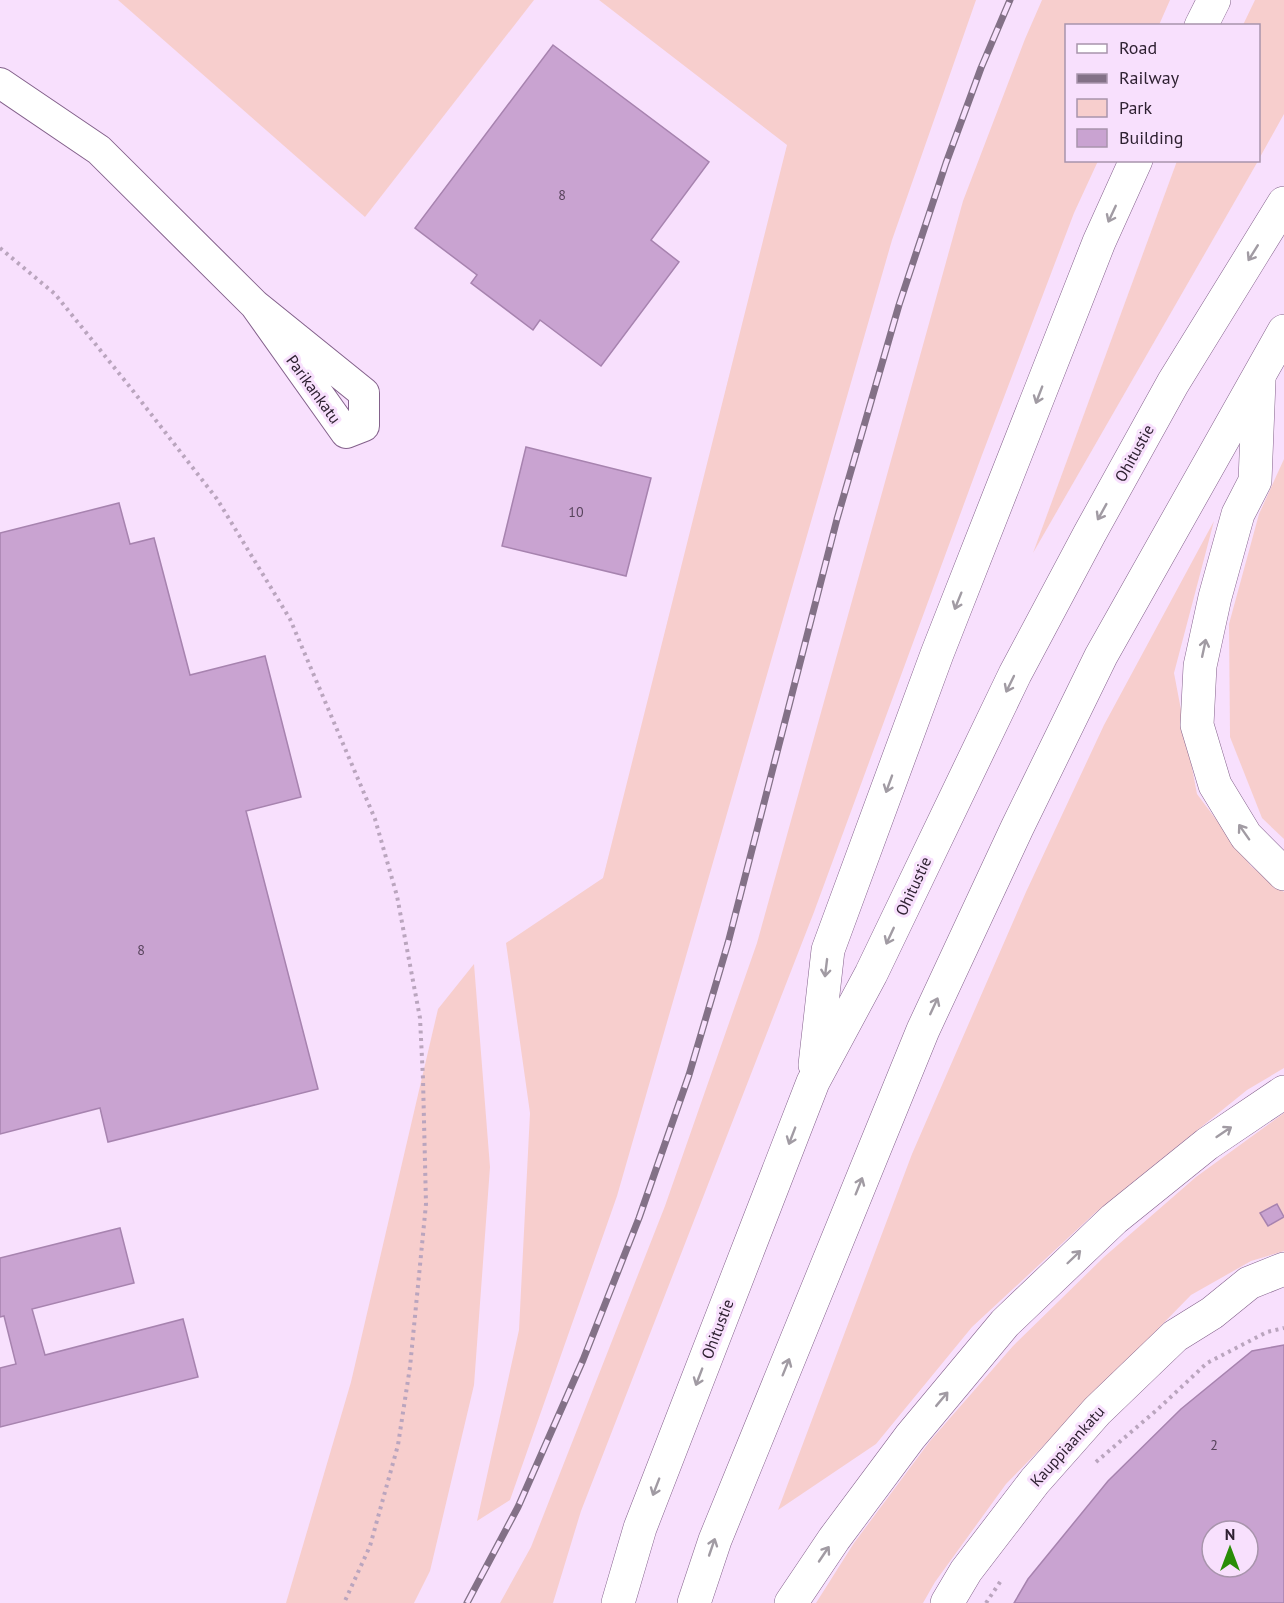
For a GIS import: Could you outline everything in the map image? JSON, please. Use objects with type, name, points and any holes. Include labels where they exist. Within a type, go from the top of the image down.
[{"type":"main road","points":[[1202,24],[1214,0]]},
{"type":"main road","points":[[813,1082],[828,950],[937,654],[1099,242],[1135,162]]},
{"type":"main road","name":"Ohitustie","points":[[618,1603],[640,1528],[813,1082],[871,974],[1016,674],[1090,533],[1173,383],[1284,203]]},
{"type":"main road","points":[[694,1603],[715,1540],[923,1030],[1017,828],[1101,656],[1284,331]]},
{"type":"main road","points":[[1260,374],[1255,481],[1239,514],[1215,597],[1200,666],[1197,725],[1215,785],[1245,836],[1284,874]]},
{"type":"main road","points":[[791,1603],[834,1539],[910,1437],[1005,1323],[1114,1219],[1207,1144],[1284,1092]]},
{"type":"main road","name":"Kauppiaankatu","points":[[947,1603],[966,1571],[1035,1480],[1097,1411],[1175,1336],[1212,1313],[1249,1283],[1284,1269]]},
{"type":"main road","name":"Kauppiaankatu","points":[[1212,1313],[1233,1309],[1284,1290]]},
{"type":"street","points":[[0,83],[99,150],[255,305]]},
{"type":"path","points":[[0,248],[55,294],[217,499],[290,619],[375,819],[397,896],[420,1018],[426,1204],[410,1367],[398,1445],[370,1546],[344,1603]]},
{"type":"path","points":[[1089,1468],[1207,1363],[1267,1332],[1284,1328]]},
{"type":"path","points":[[986,1603],[1005,1573]]},
{"type":"green space","points":[[118,0],[534,0],[365,217]]},
{"type":"green space","points":[[599,0],[976,0],[892,240],[617,1196],[510,1500],[477,1521],[519,1330],[530,1113],[506,943],[603,878],[787,145]]},
{"type":"green space","points":[[1042,0],[1170,0],[1159,24],[1065,24],[1065,162],[1098,162],[1074,213],[982,455],[814,912],[581,1511],[553,1603],[500,1603],[531,1547],[665,1206],[757,943],[963,201]]},
{"type":"green space","points":[[1255,0],[1284,0],[1284,114],[1260,157],[1260,24],[1243,24]]},
{"type":"green space","points":[[1177,162],[1257,162],[1033,553]]},
{"type":"green space","points":[[1284,459],[1284,839],[1262,818],[1230,737],[1229,624],[1259,514]]},
{"type":"green space","points":[[1214,521],[1174,673],[1197,794],[1251,866],[1284,892],[1284,1068],[1247,1090],[1096,1212],[972,1327],[876,1444],[778,1510],[912,1154],[1026,892],[1104,725]]},
{"type":"green space","points":[[474,964],[490,1167],[474,1385],[430,1571],[414,1603],[286,1603],[351,1382],[438,1009]]},
{"type":"green space","points":[[1284,1113],[1284,1251],[1251,1261],[1191,1295],[1006,1484],[935,1582],[923,1603],[816,1603],[854,1543],[930,1441],[1013,1346],[1104,1257],[1196,1177]]},
{"type":"building","points":[[553,45],[709,162],[651,240],[679,262],[601,366],[540,320],[533,330],[471,283],[477,275],[415,228]]},
{"type":"building","points":[[526,447],[651,478],[626,576],[502,546]]},
{"type":"building","points":[[119,503],[130,544],[154,538],[190,675],[265,656],[301,797],[246,811],[318,1089],[108,1142],[100,1108],[0,1134],[0,533]]},
{"type":"building","points":[[1277,1204],[1284,1217],[1268,1226],[1260,1213]]},
{"type":"building","points":[[120,1228],[134,1283],[32,1309],[45,1355],[183,1319],[198,1377],[0,1427],[0,1368],[16,1364],[4,1316],[0,1317],[0,1258]]},
{"type":"building","points":[[1284,1345],[1284,1603],[1014,1603],[1028,1579],[1108,1481],[1181,1409],[1252,1351]]},
{"type":"railway","points":[[467,1603],[518,1507],[583,1360],[639,1218],[689,1075],[728,943],[837,519],[899,305],[946,163],[981,68],[1010,0]]}]
